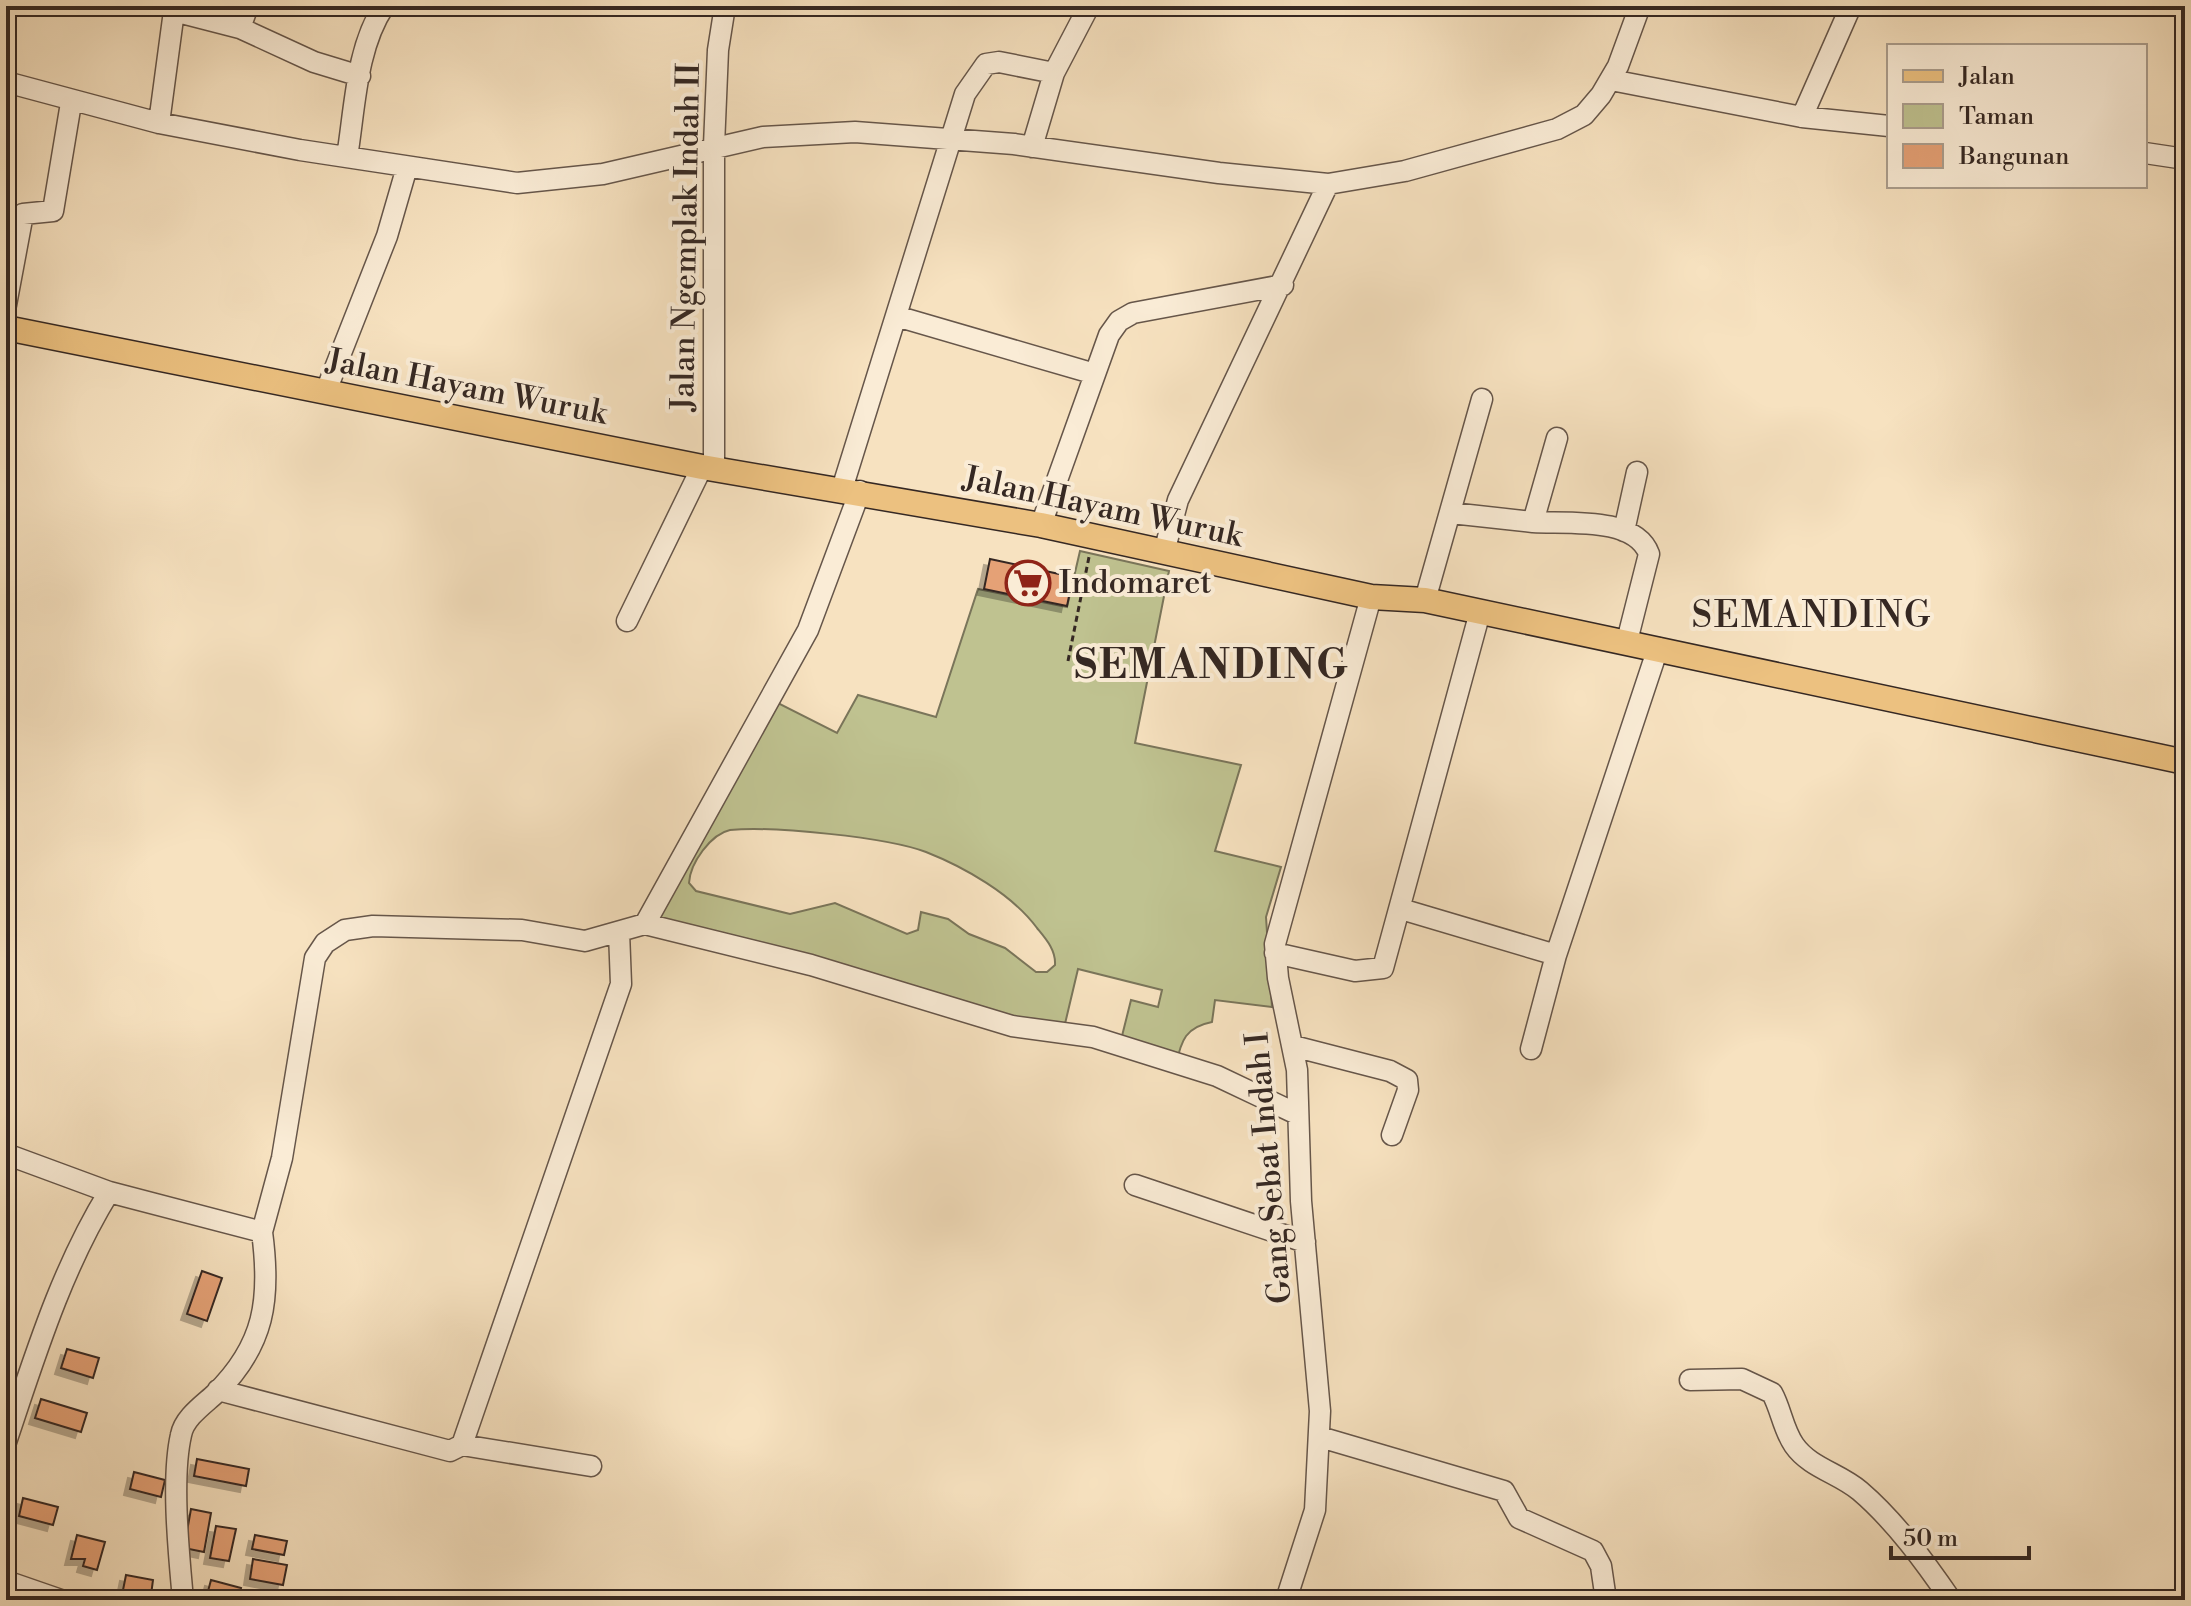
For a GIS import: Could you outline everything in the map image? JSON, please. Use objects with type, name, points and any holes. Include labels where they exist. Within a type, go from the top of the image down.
[{"type":"main road","name":"Jalan Hayam Wuruk","points":[[6,328],[708,468],[851,490],[1041,525],[1371,597],[1425,600],[2185,762]]},
{"type":"street","points":[[240,28],[248,6]]},
{"type":"street","points":[[347,157],[372,25],[384,6]]},
{"type":"street","name":"Jalan Ngemplak Indah II","points":[[708,468],[714,146],[718,50],[725,6]]},
{"type":"street","points":[[1032,147],[1054,73],[1089,6]]},
{"type":"street","points":[[6,82],[71,103],[159,123],[347,157],[517,183],[603,174],[763,137],[855,132],[1032,147],[1219,173],[1328,184],[1405,171],[1557,129],[1584,115],[1611,80],[1640,6]]},
{"type":"street","points":[[1802,117],[1851,6]]},
{"type":"street","points":[[159,123],[174,11],[240,28],[314,62],[360,76]]},
{"type":"street","points":[[645,924],[808,630],[851,490],[896,316],[965,94],[986,64],[999,62],[1054,73]]},
{"type":"street","points":[[1611,80],[1802,117],[1887,126]]},
{"type":"street","points":[[6,305],[23,214],[53,211],[71,103]]},
{"type":"street","points":[[2147,153],[2185,159]]},
{"type":"street","points":[[326,391],[387,236],[407,167]]},
{"type":"street","points":[[1164,552],[1178,500],[1283,285],[1328,184]]},
{"type":"street","points":[[1041,525],[1109,335],[1119,321],[1133,313],[1283,285]]},
{"type":"street","points":[[896,316],[1095,374]]},
{"type":"street","points":[[1425,600],[1482,399]]},
{"type":"street","points":[[1533,522],[1557,438]]},
{"type":"street","points":[[627,621],[708,468]]},
{"type":"street","points":[[1624,531],[1637,472]]},
{"type":"street","points":[[1451,513],[1624,531],[1645,542],[1649,554],[1627,641]]},
{"type":"street","name":"Gang Sebat Indah I","points":[[1289,1599],[1315,1510],[1320,1437],[1293,1046],[1275,953],[1280,924],[1371,597]]},
{"type":"street","points":[[1275,953],[1355,971],[1383,968],[1480,612]]},
{"type":"street","points":[[1531,1049],[1556,955],[1658,648]]},
{"type":"street","points":[[1401,909],[1556,955]]},
{"type":"street","points":[[183,1600],[177,1536],[181,1433],[192,1415],[218,1390],[252,1348],[263,1315],[268,1274],[262,1232],[282,1158],[315,958],[325,943],[345,930],[373,926],[522,930],[585,941],[645,924],[811,965],[1012,1026],[1093,1037],[1217,1076],[1297,1114]]},
{"type":"street","points":[[462,1445],[621,984],[619,932]]},
{"type":"street","points":[[1293,1046],[1390,1071],[1407,1080],[1408,1090],[1392,1135]]},
{"type":"street","points":[[6,1154],[109,1192],[262,1232]]},
{"type":"street","points":[[1135,1185],[1305,1242]]},
{"type":"street","points":[[6,1442],[55,1296],[84,1233],[109,1192]]},
{"type":"street","points":[[1690,1380],[1742,1379],[1772,1393],[1793,1443],[1802,1454],[1851,1484],[1870,1500],[1933,1573],[1951,1600]]},
{"type":"street","points":[[218,1390],[450,1451],[462,1445],[591,1466]]},
{"type":"street","points":[[1320,1437],[1504,1491],[1519,1518],[1593,1551],[1601,1566],[1606,1600]]},
{"type":"street","points":[[6,1581],[61,1600]]},
{"type":"path","points":[[1068,661],[1093,537]]},
{"type":"green space","points":[[1080,551],[1169,571],[1135,743],[1241,765],[1215,851],[1281,867],[1266,917],[1272,1007],[1215,1000],[1212,1022],[1196,1027],[1186,1036],[1176,1065],[1120,1044],[1131,1000],[1158,1007],[1162,990],[1078,969],[1064,1028],[1011,1023],[656,921],[778,703],[837,733],[858,695],[936,717],[978,589],[1067,607]],"holes":[[[730,830],[858,837],[908,847],[941,858],[1001,893],[1027,916],[1047,941],[1054,954],[1055,965],[1047,972],[1036,972],[1005,948],[969,934],[948,919],[921,912],[918,930],[907,934],[835,903],[790,914],[696,891],[689,883],[690,875],[697,858],[709,843]]]},
{"type":"building","name":"Indomaret","points":[[990,559],[1073,577],[1067,606],[984,589]]},
{"type":"building","points":[[202,1271],[222,1278],[207,1321],[187,1314]]},
{"type":"building","points":[[67,1349],[99,1358],[93,1378],[61,1368]]},
{"type":"building","points":[[41,1399],[87,1413],[81,1432],[35,1418]]},
{"type":"building","points":[[197,1459],[249,1469],[246,1486],[194,1476]]},
{"type":"building","points":[[134,1472],[165,1480],[161,1497],[130,1489]]},
{"type":"building","points":[[23,1498],[58,1507],[53,1525],[19,1516]]},
{"type":"building","points":[[191,1509],[211,1513],[204,1552],[184,1548]]},
{"type":"building","points":[[216,1526],[236,1529],[229,1561],[210,1558]]},
{"type":"building","points":[[77,1535],[105,1542],[97,1570],[83,1566],[85,1559],[71,1559]]},
{"type":"building","points":[[255,1535],[287,1541],[284,1555],[252,1549]]},
{"type":"building","points":[[253,1559],[287,1565],[283,1585],[250,1579]]},
{"type":"building","points":[[126,1575],[153,1580],[151,1595],[123,1590]]},
{"type":"building","points":[[211,1580],[241,1588],[238,1600],[207,1595]]},
{"type":"place","name":"Indomaret","points":[[1028,583]]},
{"type":"district","name":"SEMANDING","points":[[1812,616]]},
{"type":"district","name":"SEMANDING","points":[[1212,666]]}]
